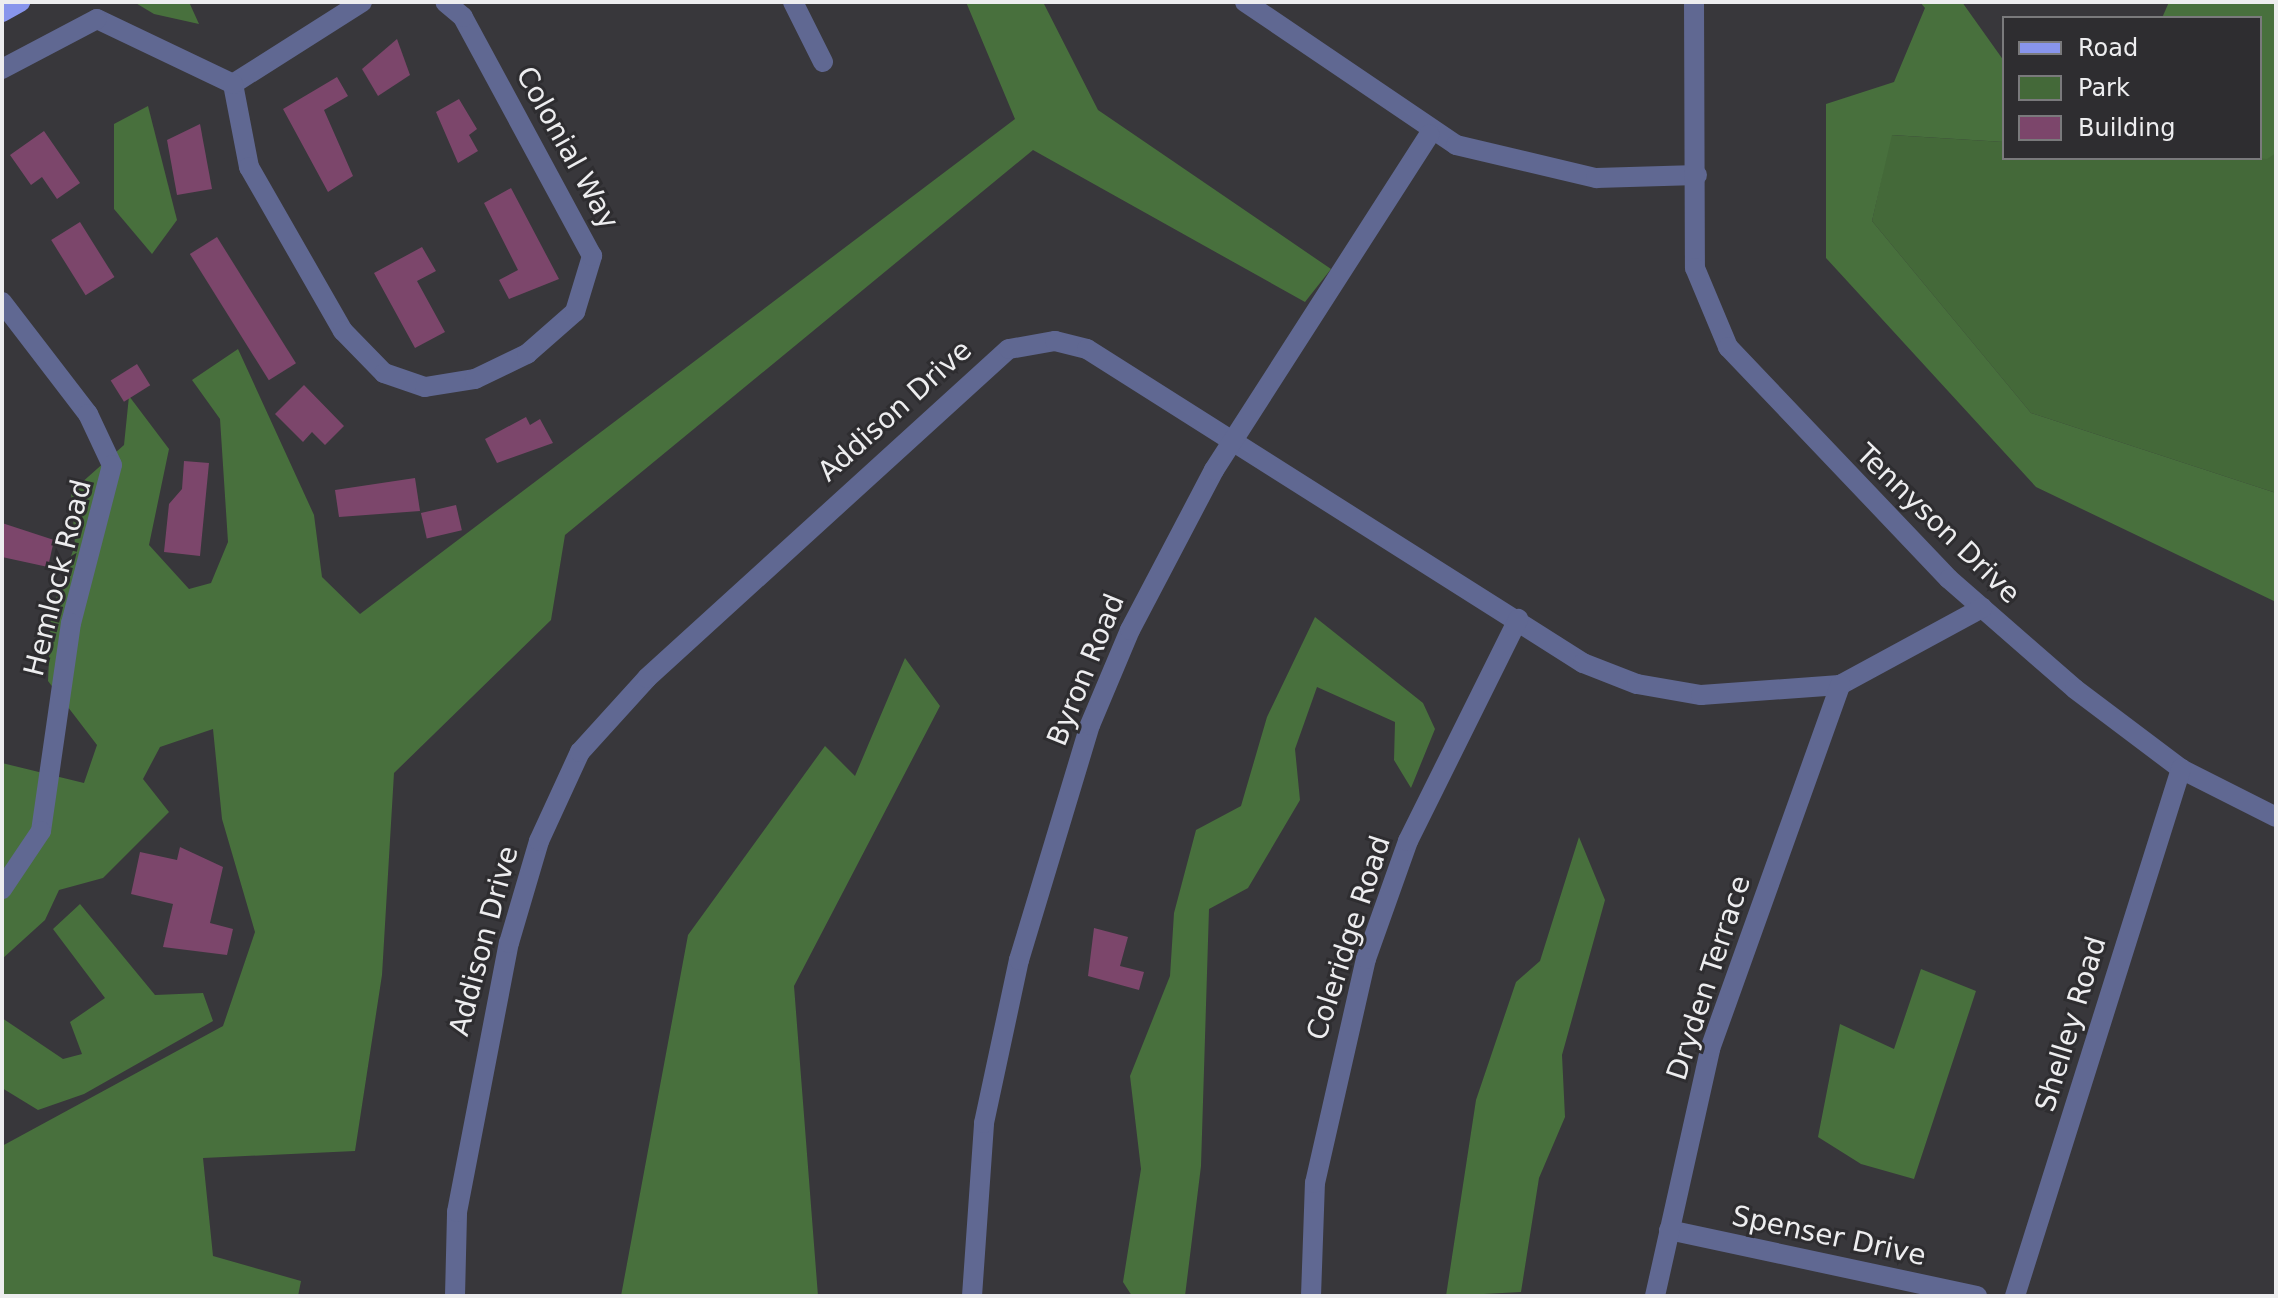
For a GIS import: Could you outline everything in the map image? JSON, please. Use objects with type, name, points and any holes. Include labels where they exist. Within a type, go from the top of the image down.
[{"type":"main road","points":[[2,12],[20,2]]},
{"type":"street","points":[[2,69],[98,11],[233,84],[362,2]]},
{"type":"street","name":"Colonial Way","points":[[233,84],[249,167],[363,356],[407,383],[475,379],[560,328],[586,295],[592,256],[463,17],[445,2]]},
{"type":"street","points":[[793,2],[823,62]]},
{"type":"street","points":[[1245,2],[1430,134],[1548,172],[1697,175]]},
{"type":"street","name":"Tennyson Drive","points":[[1694,2],[1695,268],[1728,347],[1982,608],[2181,769],[2276,817]]},
{"type":"street","name":"Byron Road","points":[[972,1296],[984,1123],[1058,827],[1130,630],[1235,438],[1430,134]]},
{"type":"street","name":"Hemlock Road","points":[[2,302],[88,414],[112,465],[68,637],[41,831],[2,889]]},
{"type":"street","name":"Addison Drive","points":[[455,1296],[457,1212],[482,1065],[539,841],[580,752],[647,678],[1009,349],[1055,341],[1087,349],[1235,438],[1583,663],[1637,684],[1701,695],[1840,685],[1982,608]]},
{"type":"street","name":"Coleridge Road","points":[[1311,1296],[1315,1183],[1366,959],[1408,841],[1518,619]]},
{"type":"street","name":"Dryden Terrace","points":[[1655,1296],[1710,1049],[1840,685]]},
{"type":"street","name":"Shelley Road","points":[[2015,1296],[2181,769]]},
{"type":"street","name":"Spenser Drive","points":[[1669,1230],[1977,1296]]},
{"type":"green space","points":[[134,2],[189,2],[199,24],[154,14]]},
{"type":"green space","points":[[966,2],[1043,2],[1098,110],[1331,269],[1305,302],[1033,150],[565,535],[551,620],[394,773],[382,975],[355,1151],[203,1158],[213,1256],[301,1281],[298,1296],[2,1296],[2,1146],[223,1026],[255,932],[222,819],[213,729],[160,747],[143,779],[169,812],[103,878],[59,890],[45,920],[2,959],[2,763],[84,783],[97,745],[48,681],[51,613],[75,545],[71,492],[124,445],[129,396],[169,449],[149,545],[189,589],[211,583],[228,542],[220,419],[192,380],[238,349],[314,515],[322,577],[360,614],[1015,119]]},
{"type":"green space","points":[[1920,2],[1962,2],[2002,58],[2002,142],[1892,135],[1872,221],[2031,413],[2276,493],[2276,602],[2036,487],[1826,258],[1826,104],[1894,82],[1925,8]]},
{"type":"green space","points":[[2169,2],[2276,2],[2276,153],[2262,158],[2262,16],[2163,16]]},
{"type":"green space","points":[[148,106],[177,220],[152,254],[114,209],[114,124]]},
{"type":"green space","points":[[1891,135],[2002,142],[2002,160],[2262,160],[2262,153],[2276,153],[2276,493],[2031,413],[1872,221]]},
{"type":"green space","points":[[1315,617],[1423,703],[1435,729],[1411,788],[1394,760],[1395,722],[1317,687],[1295,749],[1300,800],[1248,888],[1209,909],[1201,1166],[1185,1296],[1132,1296],[1123,1282],[1141,1169],[1130,1076],[1170,976],[1174,913],[1196,830],[1241,806],[1267,717]]},
{"type":"green space","points":[[905,658],[940,706],[794,986],[818,1296],[621,1296],[688,935],[825,746],[855,776]]},
{"type":"green space","points":[[1579,837],[1605,900],[1562,1055],[1565,1117],[1539,1178],[1521,1292],[1446,1296],[1476,1100],[1516,982],[1540,961]]},
{"type":"green space","points":[[80,904],[155,995],[203,993],[213,1021],[84,1094],[38,1110],[2,1088],[2,1018],[63,1059],[82,1054],[70,1022],[105,998],[53,929]]},
{"type":"green space","points":[[1921,969],[1976,991],[1914,1179],[1861,1164],[1818,1137],[1840,1024],[1894,1049]]},
{"type":"building","points":[[397,39],[410,75],[378,96],[362,69]]},
{"type":"building","points":[[337,77],[348,96],[324,110],[353,176],[328,192],[283,109]]},
{"type":"building","points":[[459,99],[477,129],[469,135],[478,151],[458,163],[436,112]]},
{"type":"building","points":[[200,124],[212,189],[177,195],[167,140]]},
{"type":"building","points":[[44,131],[80,183],[57,199],[42,177],[31,185],[10,155]]},
{"type":"building","points":[[511,188],[559,279],[509,299],[499,280],[518,270],[484,203]]},
{"type":"building","points":[[80,222],[114,277],[86,295],[51,240]]},
{"type":"building","points":[[217,237],[296,363],[269,380],[190,254]]},
{"type":"building","points":[[422,247],[436,271],[417,281],[445,332],[415,348],[374,273]]},
{"type":"building","points":[[137,364],[150,385],[124,402],[111,380]]},
{"type":"building","points":[[304,385],[344,426],[325,445],[312,432],[303,442],[275,414]]},
{"type":"building","points":[[526,417],[530,425],[540,419],[553,443],[497,463],[485,439]]},
{"type":"building","points":[[184,461],[209,463],[200,556],[164,552],[169,504],[182,489]]},
{"type":"building","points":[[415,478],[420,511],[339,517],[335,490]]},
{"type":"building","points":[[456,505],[462,530],[427,538],[421,513]]},
{"type":"building","points":[[2,523],[54,540],[48,567],[2,557]]},
{"type":"building","points":[[180,847],[223,867],[210,923],[233,929],[227,955],[163,947],[173,904],[131,894],[140,852],[177,860]]},
{"type":"building","points":[[1094,928],[1128,937],[1120,966],[1144,972],[1139,990],[1088,976]]}]
